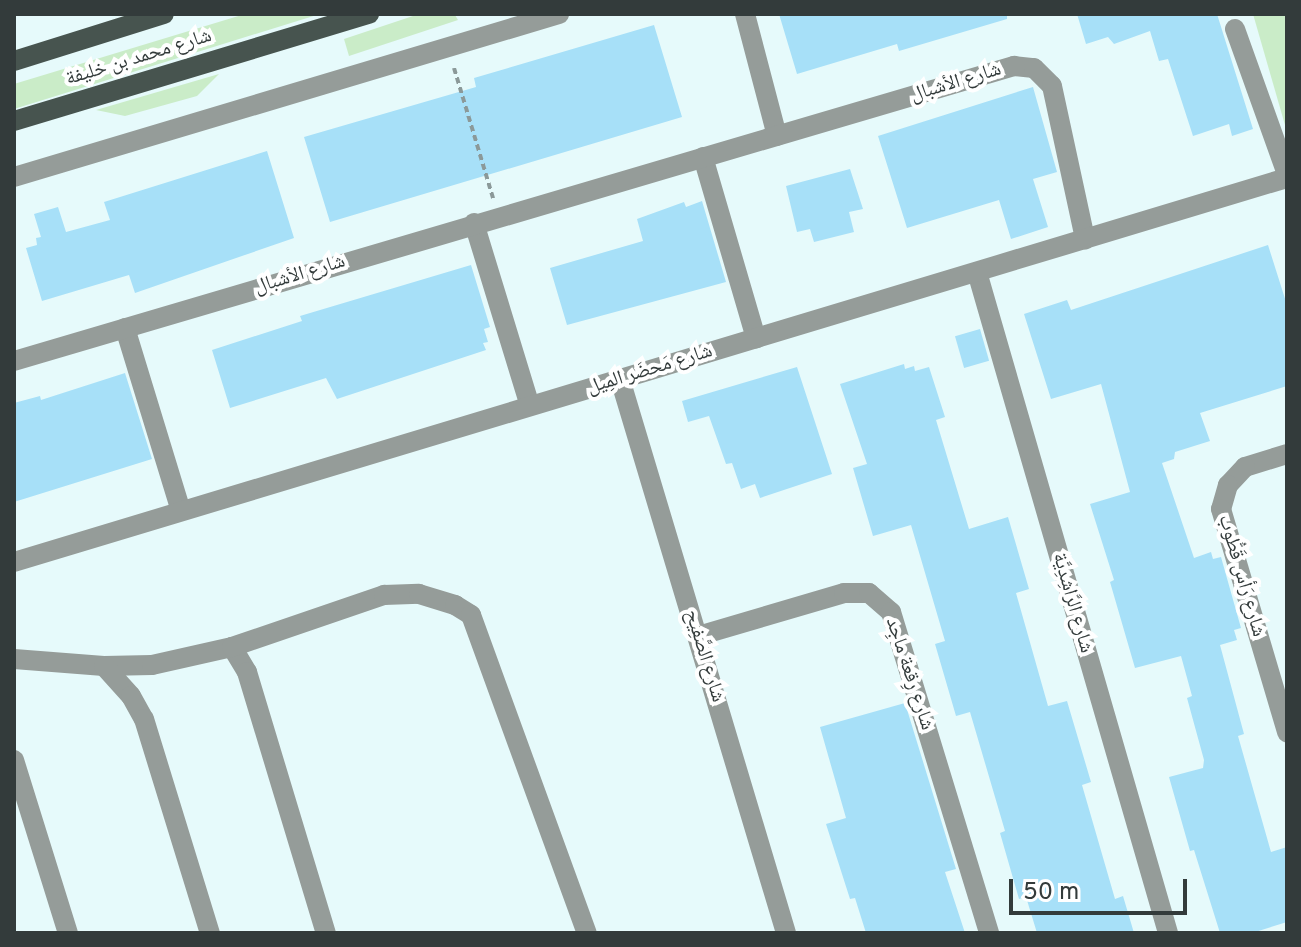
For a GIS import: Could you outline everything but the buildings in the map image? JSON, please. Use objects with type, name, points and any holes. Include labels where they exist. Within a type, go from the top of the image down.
[{"type":"main road","name":"شارع محمد بن خليفة","points":[[14,61],[164,14]]},
{"type":"main road","name":"شارع محمد بن خليفة","points":[[14,121],[369,14]]},
{"type":"street","points":[[14,177],[559,14]]},
{"type":"street","points":[[745,14],[777,136]]},
{"type":"street","name":"شارع مَحضَر المِيل","points":[[14,562],[1287,176],[1235,29]]},
{"type":"street","name":"شارع الأشبال","points":[[14,361],[499,215],[1014,66],[1034,68],[1052,86],[1085,239]]},
{"type":"street","points":[[703,157],[756,338]]},
{"type":"street","points":[[474,223],[530,406]]},
{"type":"street","name":"شارع الرَّاشِدِيَّة","points":[[977,272],[1168,933]]},
{"type":"street","points":[[125,328],[181,511]]},
{"type":"street","name":"شارع الصَّفِيح","points":[[620,379],[786,933]]},
{"type":"street","name":"شارع رَأس قَطُّوب","points":[[1287,454],[1245,467],[1228,485],[1221,509],[1287,732]]},
{"type":"street","name":"شارع رِقعة ماجِد","points":[[698,636],[844,593],[869,593],[891,612],[989,933]]},
{"type":"street","points":[[14,659],[104,666],[152,665],[232,647],[384,595],[428,596],[471,615],[587,933]]},
{"type":"street","points":[[232,647],[247,672],[326,933]]},
{"type":"street","points":[[104,666],[131,696],[144,719],[210,933]]},
{"type":"street","points":[[14,760],[68,933]]},
{"type":"path","points":[[448,47],[499,215]]},
{"type":"green space","points":[[245,14],[320,14],[14,109],[14,84]]},
{"type":"green space","points":[[1253,14],[1287,14],[1287,132]]},
{"type":"green space","points":[[416,15],[455,15],[458,20],[349,56],[344,39]]},
{"type":"green space","points":[[219,74],[197,96],[125,116],[96,110]]}]
